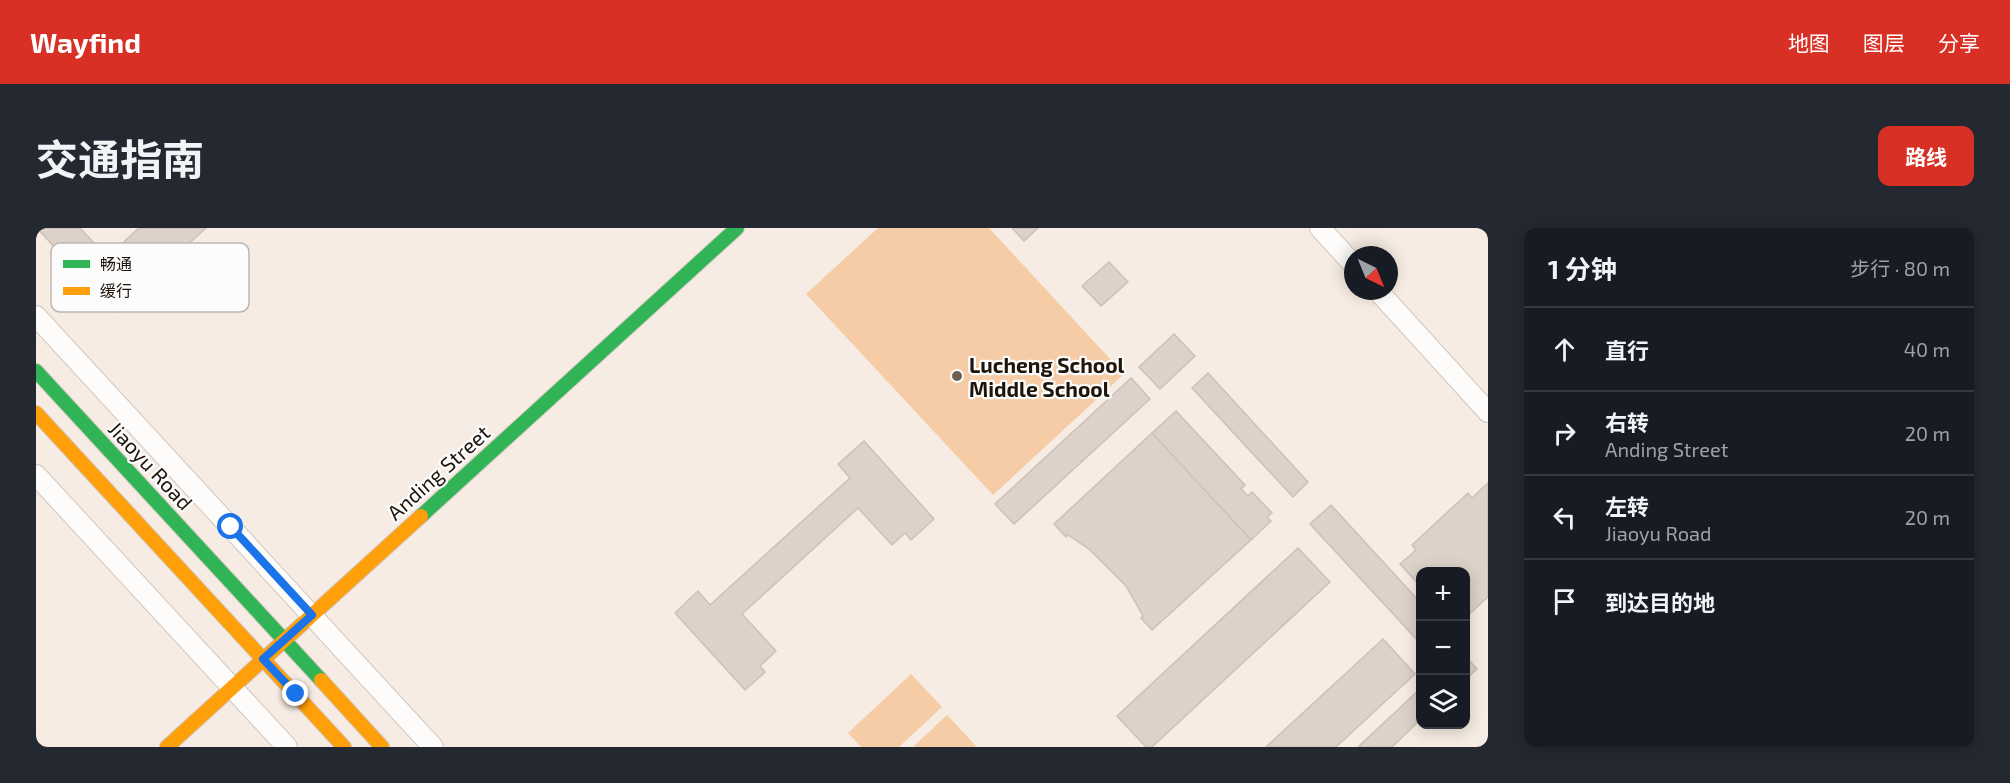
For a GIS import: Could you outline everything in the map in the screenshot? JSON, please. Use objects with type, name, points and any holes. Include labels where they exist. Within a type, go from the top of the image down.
[{"type":"main road","name":"Anding Street","points":[[167,747],[737,228]]},
{"type":"main road","name":"Jiaoyu Road","points":[[36,371],[382,747]]},
{"type":"main road","points":[[36,413],[344,747]]},
{"type":"street","points":[[1320,228],[1344,254]]},
{"type":"street","points":[[1386,300],[1488,412]]},
{"type":"street","points":[[36,316],[433,747]]},
{"type":"street","points":[[36,475],[287,747]]},
{"type":"shaded area","points":[[878,228],[989,228],[1124,374],[993,495],[806,294]]},
{"type":"shaded area","points":[[911,674],[942,707],[899,747],[861,747],[848,733]]},
{"type":"shaded area","points":[[947,715],[977,747],[913,747]]},
{"type":"building","points":[[37,228],[80,228],[94,243],[51,243]]},
{"type":"building","points":[[139,228],[206,228],[189,243],[123,243]]},
{"type":"building","points":[[1012,228],[1038,228],[1024,241]]},
{"type":"building","points":[[1109,262],[1128,282],[1101,306],[1082,286]]},
{"type":"building","points":[[1174,334],[1195,356],[1160,389],[1139,367]]},
{"type":"building","points":[[1208,373],[1308,482],[1293,497],[1192,388]]},
{"type":"building","points":[[1131,378],[1150,399],[1014,524],[995,504]]},
{"type":"building","points":[[1176,411],[1245,485],[1241,489],[1248,496],[1252,492],[1272,513],[1267,517],[1271,521],[1251,540],[1152,433]]},
{"type":"building","points":[[1152,433],[1251,540],[1152,630],[1141,618],[1143,616],[1126,586],[1090,550],[1068,535],[1066,537],[1054,524]]},
{"type":"building","points":[[864,441],[934,519],[911,540],[905,533],[892,545],[858,508],[742,614],[776,651],[760,666],[765,672],[745,690],[675,613],[698,591],[710,605],[850,478],[838,464]]},
{"type":"building","points":[[1488,483],[1488,597],[1470,613],[1470,567],[1416,567],[1416,582],[1400,564],[1416,550],[1412,545],[1468,493],[1472,498]]},
{"type":"building","points":[[1331,505],[1416,598],[1416,639],[1310,524]]},
{"type":"building","points":[[1298,548],[1330,582],[1152,747],[1146,747],[1117,716]]},
{"type":"building","points":[[1383,639],[1415,674],[1336,747],[1266,747]]},
{"type":"building","points":[[1470,661],[1477,669],[1470,675]]},
{"type":"building","points":[[1416,693],[1416,724],[1392,747],[1358,747]]},
{"type":"traffic: fast","points":[[421,516],[737,228]]},
{"type":"traffic: fast","points":[[36,371],[321,680]]},
{"type":"traffic: slow","points":[[36,413],[344,747]]},
{"type":"traffic: slow","points":[[167,747],[421,516]]},
{"type":"traffic: slow","points":[[321,680],[382,747]]},
{"type":"place","name":"Lucheng School Middle School","points":[[957,376]]},
{"type":"route","points":[[231,527],[312,615],[263,659],[296,694]]}]
